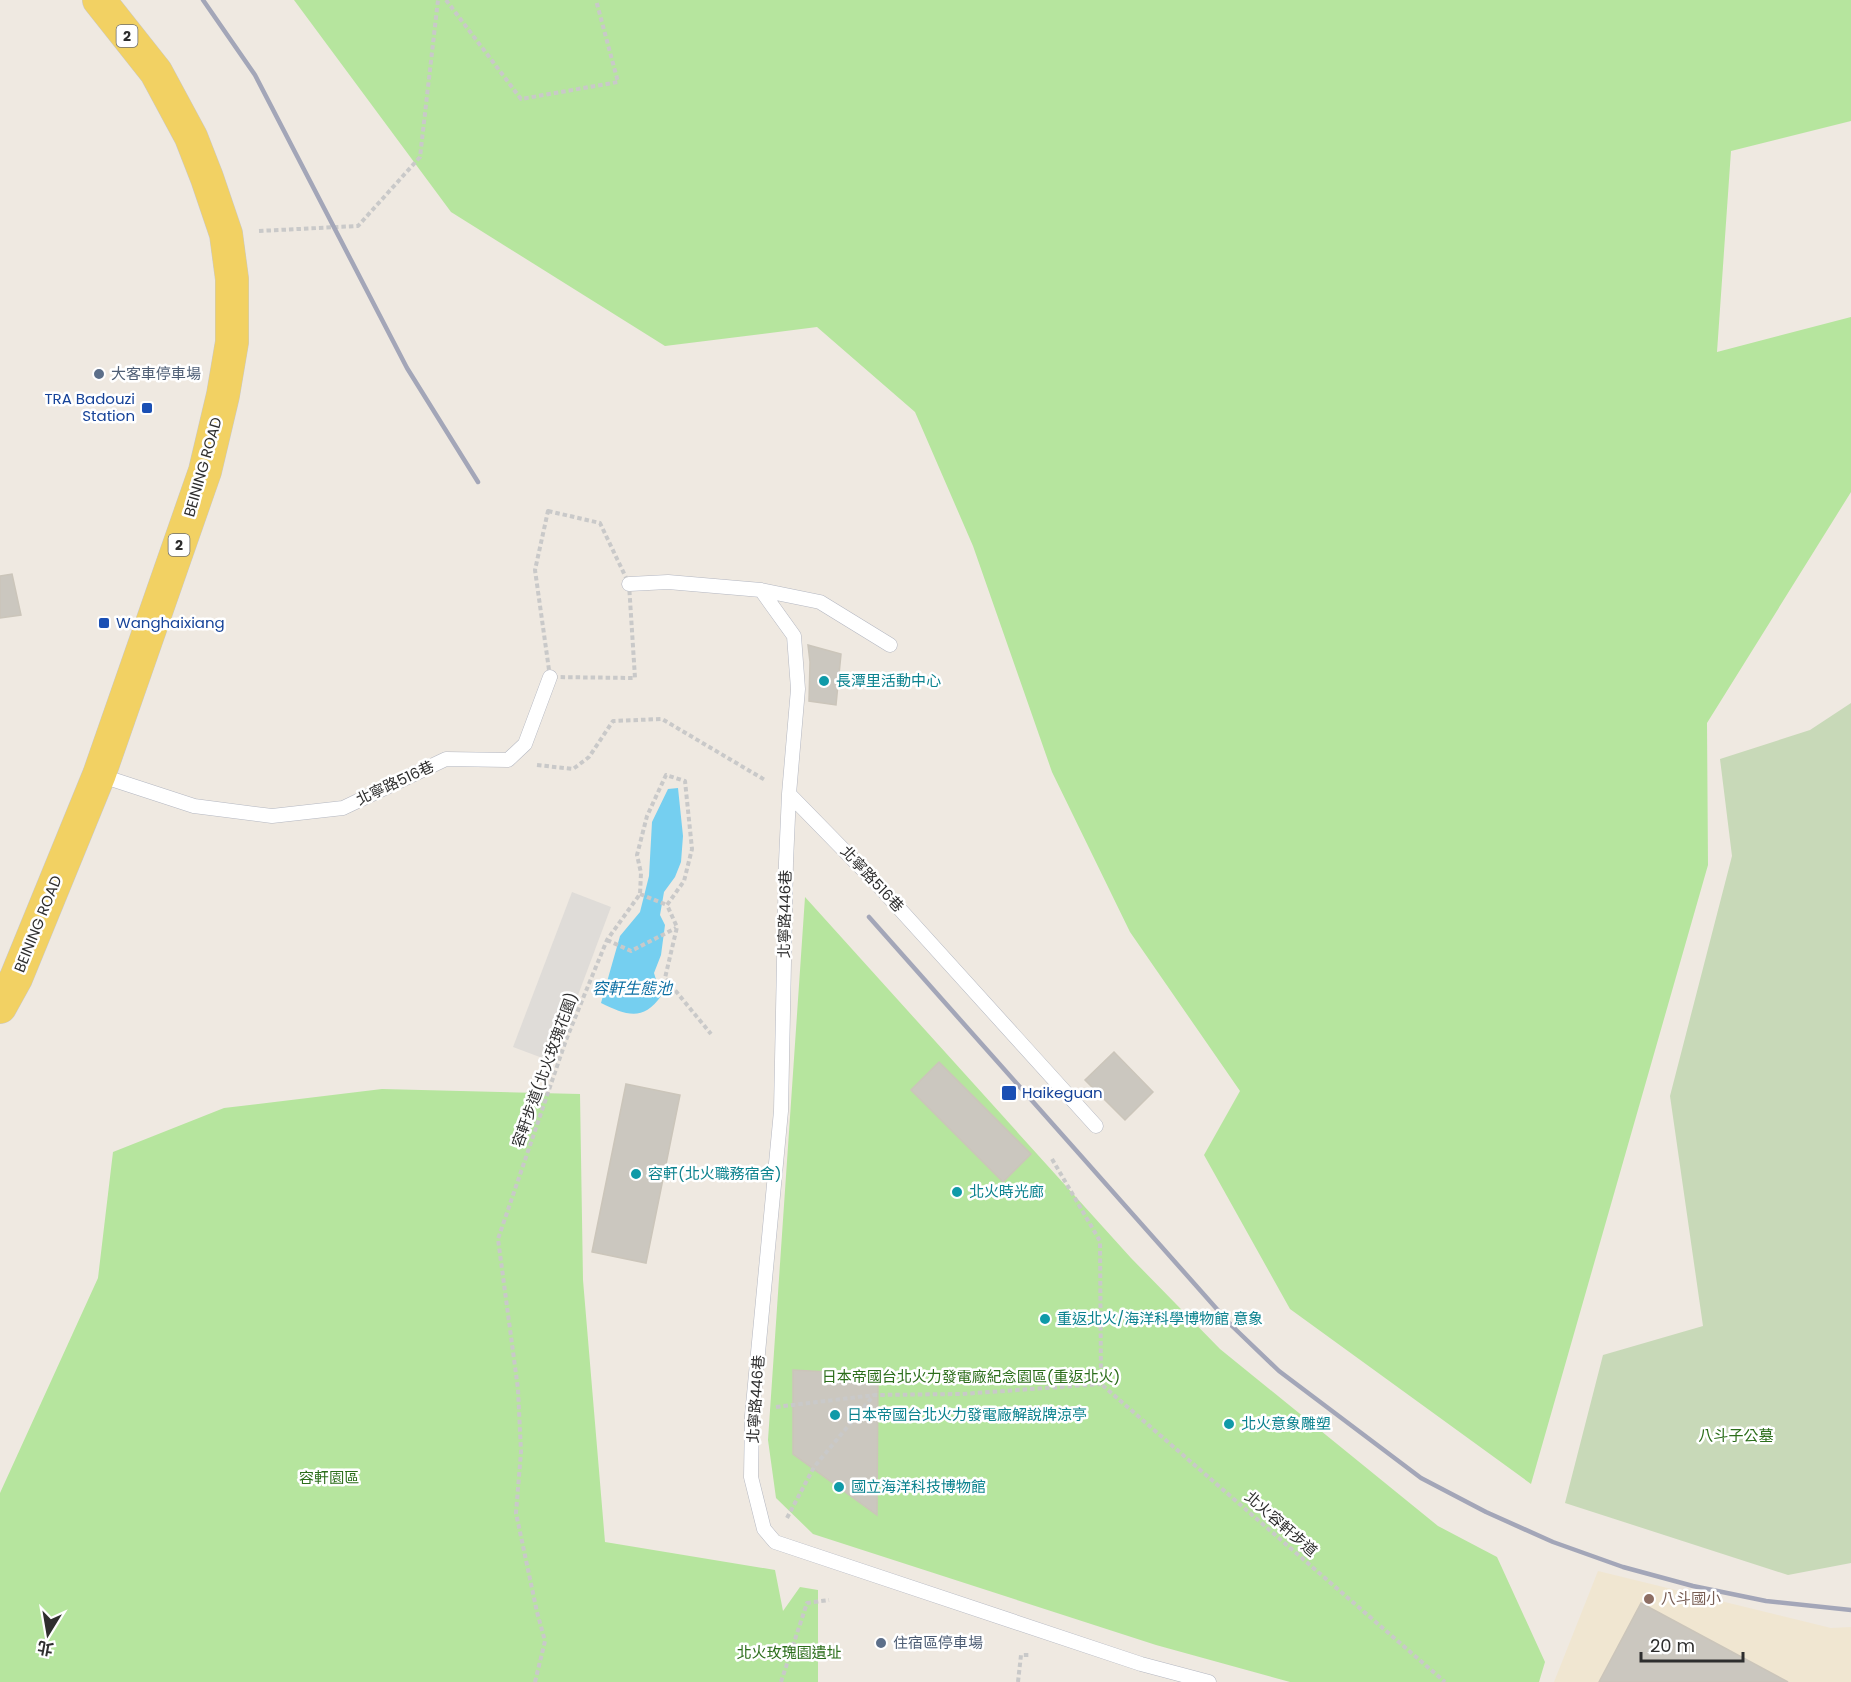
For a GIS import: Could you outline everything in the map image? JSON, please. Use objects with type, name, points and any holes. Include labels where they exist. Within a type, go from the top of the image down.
[{"type":"main road","name":"BEINING ROAD","points":[[0,1007],[16,978],[99,775],[205,471],[223,395],[232,342],[232,279],[226,234],[207,177],[186,128],[156,72],[99,0]]},
{"type":"lane","points":[[629,584],[668,582],[761,590],[820,602],[890,645]]},
{"type":"lane","points":[[761,590],[794,636],[798,689],[789,794]]},
{"type":"lane","points":[[514,754],[525,744],[550,677]]},
{"type":"lane","name":"北寧路516巷","points":[[99,775],[194,806],[272,816],[343,808],[446,759],[508,759],[514,754]]},
{"type":"lane","name":"北寧路516巷","points":[[789,794],[878,885],[1096,1126]]},
{"type":"lane","name":"北寧路446巷","points":[[775,1542],[764,1529],[751,1477],[754,1410],[781,1110],[789,794]]},
{"type":"lane","points":[[775,1542],[1142,1664],[1209,1682]]},
{"type":"path","points":[[226,234],[358,226],[397,183],[420,157],[438,0]]},
{"type":"path","points":[[446,0],[521,99],[618,82],[596,0]]},
{"type":"path","points":[[548,511],[600,523],[629,584],[635,678],[550,677],[535,570],[548,511]]},
{"type":"path","points":[[514,754],[540,766],[573,769],[589,757],[613,721],[662,719],[789,794]]},
{"type":"path","points":[[667,904],[684,881],[692,849],[686,781],[666,775],[646,816],[638,855],[641,873],[640,894],[667,904],[677,927],[666,978],[711,1034]]},
{"type":"path","name":"容軒步道(北火玫瑰花園)","points":[[535,1682],[545,1641],[516,1513],[521,1452],[518,1389],[498,1239],[566,1040],[607,940],[640,894]]},
{"type":"path","points":[[607,940],[632,951],[677,927]]},
{"type":"path","points":[[754,1410],[875,1395],[962,1394],[1101,1384],[1100,1241],[1052,1159]]},
{"type":"path","name":"北火容軒步道","points":[[1101,1384],[1445,1682]]},
{"type":"path","points":[[775,1542],[814,1467],[875,1395]]},
{"type":"path","points":[[781,1682],[807,1603],[829,1600]]},
{"type":"shaded area","points":[[572,892],[611,907],[553,1062],[513,1047]]},
{"type":"shaded area","name":"八斗國小","points":[[1598,1571],[1831,1628],[1851,1627],[1851,1682],[1554,1682]]},
{"type":"green space","points":[[294,0],[1851,0],[1851,121],[1731,151],[1717,352],[1851,317],[1851,492],[1707,723],[1708,865],[1531,1484],[1290,1309],[1204,1155],[1240,1091],[1130,932],[1052,772],[973,546],[915,412],[817,327],[665,346],[451,212]]},
{"type":"green space","name":"八斗子公墓","points":[[1851,703],[1851,1563],[1788,1575],[1565,1503],[1603,1355],[1703,1326],[1670,1096],[1732,856],[1720,759],[1810,730]]},
{"type":"green space","name":"日本帝國台北火力發電廠紀念園區(重返北火)","points":[[805,897],[1131,1258],[1220,1349],[1438,1526],[1497,1557],[1545,1662],[1539,1682],[1290,1682],[1156,1645],[813,1534],[776,1498],[768,1440]]},
{"type":"green space","name":"容軒園區","points":[[382,1089],[580,1094],[583,1280],[605,1542],[775,1570],[783,1611],[800,1587],[818,1590],[818,1682],[0,1682],[0,1493],[98,1278],[113,1152],[224,1108]]},
{"type":"water","name":"容軒生態池","points":[[678,788],[683,836],[681,862],[675,877],[664,892],[660,915],[665,925],[661,955],[654,973],[661,996],[648,1010],[641,1013],[618,1011],[601,1003],[620,936],[640,912],[649,876],[652,822],[668,789]]},
{"type":"building","points":[[12,574],[21,615],[0,618],[0,576]]},
{"type":"building","name":"長潭里活動中心","points":[[808,645],[841,654],[836,705],[809,701]]},
{"type":"building","points":[[1114,1052],[1153,1092],[1125,1120],[1085,1080]]},
{"type":"building","name":"Haikeguan","points":[[939,1062],[1031,1154],[1003,1182],[911,1090]]},
{"type":"building","name":"容軒(北火職務宿舍)","points":[[626,1084],[680,1095],[646,1263],[592,1252]]},
{"type":"building","name":"日本帝國台北火力發電廠解說牌涼亭","points":[[793,1370],[878,1375],[877,1515],[793,1454]]},
{"type":"building","points":[[1641,1603],[1788,1682],[1599,1682]]},
{"type":"railway","points":[[203,0],[255,75],[407,368],[478,482]]},
{"type":"railway","points":[[869,917],[1231,1325],[1279,1371],[1421,1478],[1486,1512],[1553,1542],[1623,1567],[1693,1586],[1766,1601],[1851,1610]]},
{"type":"place","name":"大客車停車場","points":[[99,374]]},
{"type":"place","name":"TRA Badouzi Station","points":[[147,408]]},
{"type":"place","name":"Wanghaixiang","points":[[104,623]]},
{"type":"place","name":"長潭里活動中心","points":[[824,681]]},
{"type":"place","name":"Haikeguan","points":[[1009,1093]]},
{"type":"place","name":"容軒(北火職務宿舍)","points":[[636,1174]]},
{"type":"place","name":"北火時光廊","points":[[957,1192]]},
{"type":"place","name":"重返北火/海洋科學博物館 意象","points":[[1045,1319]]},
{"type":"place","name":"日本帝國台北火力發電廠解說牌涼亭","points":[[835,1415]]},
{"type":"place","name":"北火意象雕塑","points":[[1229,1424]]},
{"type":"place","name":"國立海洋科技博物館","points":[[839,1487]]},
{"type":"place","name":"八斗國小","points":[[1649,1599]]},
{"type":"place","name":"住宿區停車場","points":[[881,1643]]},
{"type":"park label","name":"北火玫瑰園遺址","points":[[789,1653]]}]
